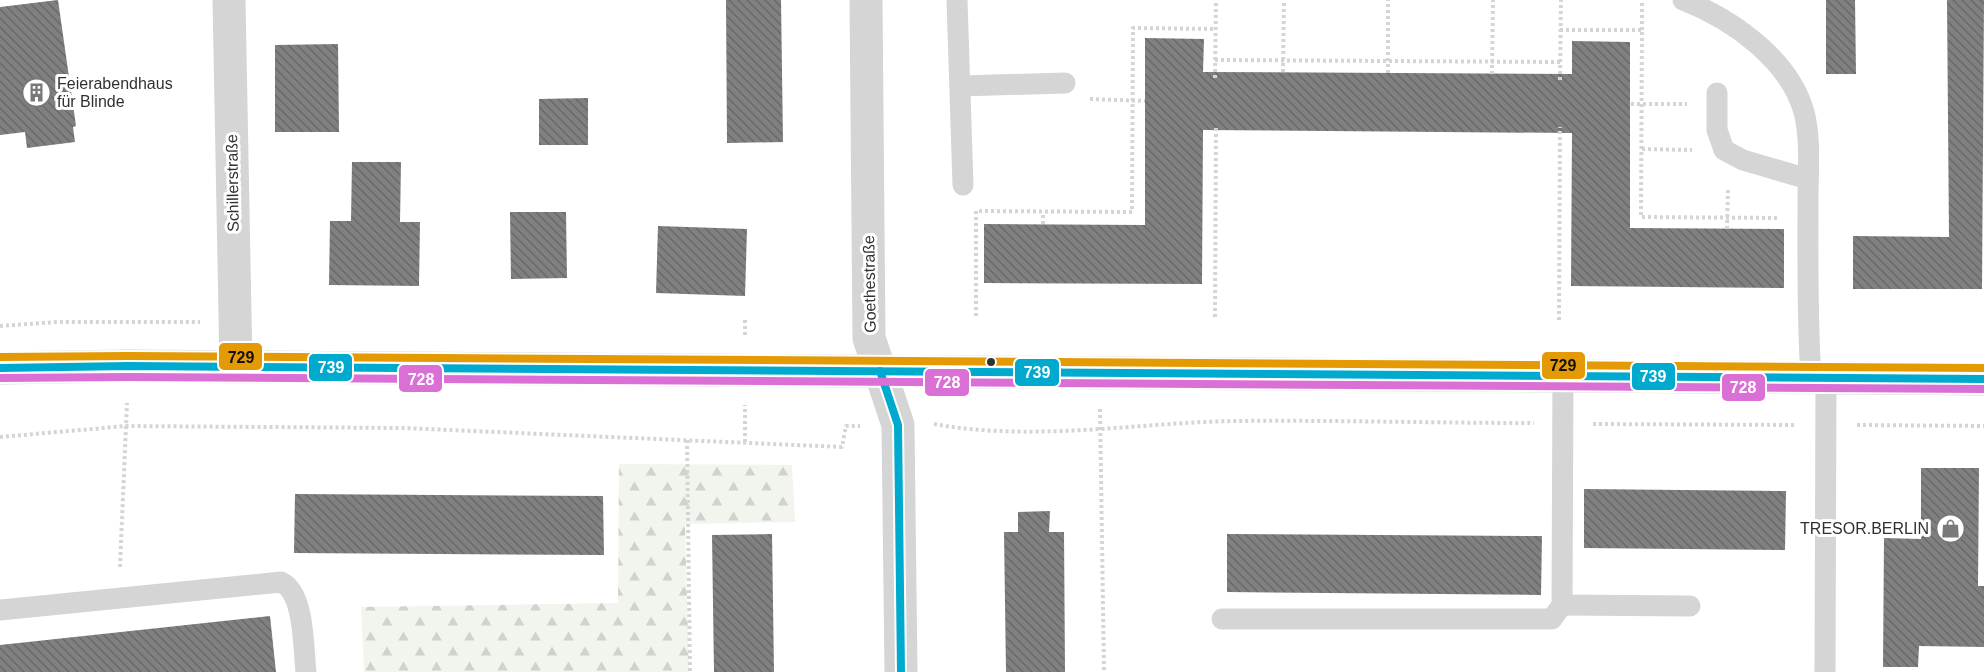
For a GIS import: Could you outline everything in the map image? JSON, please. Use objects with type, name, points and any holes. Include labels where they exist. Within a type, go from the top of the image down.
[{"type":"main road","points":[[0,368],[236,366],[1984,379]]},
{"type":"street","name":"Schillerstraße","points":[[229,0],[236,366]]},
{"type":"street","name":"Goethestraße","points":[[866,0],[869,338],[898,425],[901,672]]},
{"type":"lane","points":[[957,0],[963,185]]},
{"type":"lane","points":[[1683,0],[1728,22],[1752,40],[1791,83],[1804,112],[1808,144],[1808,322],[1819,377],[1825,425],[1825,672]]},
{"type":"lane","points":[[960,86],[1065,83]]},
{"type":"lane","points":[[1717,99],[1717,130],[1726,151],[1743,160],[1808,179]]},
{"type":"lane","points":[[1222,619],[1546,621],[1557,615],[1562,605],[1563,375]]},
{"type":"lane","points":[[0,610],[281,582],[289,585],[298,600],[306,672]]},
{"type":"lane","points":[[1562,605],[1690,606]]},
{"type":"path","points":[[1215,78],[1216,0]]},
{"type":"path","points":[[1283,72],[1284,0]]},
{"type":"path","points":[[1388,0],[1388,73]]},
{"type":"path","points":[[1492,0],[1492,74]]},
{"type":"path","points":[[1560,80],[1561,0]]},
{"type":"path","points":[[1642,0],[1641,217],[1808,218]]},
{"type":"path","points":[[976,316],[976,212],[1131,212],[1133,28],[1215,29]]},
{"type":"path","points":[[1560,30],[1642,30]]},
{"type":"path","points":[[1215,60],[1560,62]]},
{"type":"path","points":[[1065,83],[1072,97],[1145,101]]},
{"type":"path","points":[[1631,104],[1717,99]]},
{"type":"path","points":[[1215,318],[1216,125]]},
{"type":"path","points":[[1559,320],[1560,127]]},
{"type":"path","points":[[1642,150],[1726,151],[1727,229]]},
{"type":"path","points":[[1043,212],[1043,224]]},
{"type":"path","points":[[0,326],[57,322],[235,322]]},
{"type":"path","points":[[119,597],[128,366]]},
{"type":"path","points":[[1098,372],[1104,672]]},
{"type":"path","points":[[0,438],[126,426],[403,428],[842,447],[846,426],[932,424],[971,431],[1100,429],[1232,421],[1984,426]]},
{"type":"path","points":[[687,440],[690,672]]},
{"type":"green space","points":[[619,464],[792,465],[795,522],[685,524],[689,672],[364,672],[361,607],[618,603]]},
{"type":"building","name":"Feierabendhaus für Blinde","points":[[58,0],[76,126],[73,127],[75,142],[27,148],[25,132],[0,135],[0,7]]},
{"type":"building","points":[[726,0],[781,0],[783,142],[727,143]]},
{"type":"building","points":[[1826,0],[1855,0],[1856,74],[1826,74]]},
{"type":"building","points":[[1947,0],[1984,0],[1982,289],[1853,289],[1853,236],[1949,237]]},
{"type":"building","points":[[1145,38],[1204,39],[1203,72],[1572,74],[1572,41],[1630,42],[1630,228],[1784,229],[1784,288],[1571,286],[1572,133],[1203,130],[1202,284],[984,283],[984,224],[1145,225]]},
{"type":"building","points":[[338,44],[339,132],[275,132],[275,45]]},
{"type":"building","points":[[588,98],[588,145],[539,145],[539,99]]},
{"type":"building","points":[[352,162],[401,162],[400,222],[420,222],[419,286],[329,285],[330,221],[351,221]]},
{"type":"building","points":[[510,212],[566,212],[567,278],[511,279]]},
{"type":"building","points":[[658,226],[747,229],[745,296],[656,293]]},
{"type":"building","points":[[1921,468],[1979,468],[1978,586],[1984,586],[1984,647],[1919,646],[1918,667],[1883,667],[1884,538],[1921,539]]},
{"type":"building","points":[[1584,489],[1786,491],[1785,550],[1584,548]]},
{"type":"building","points":[[295,494],[603,496],[604,555],[294,553]]},
{"type":"building","points":[[1050,511],[1049,532],[1064,532],[1065,672],[1006,672],[1004,532],[1018,532],[1018,512]]},
{"type":"building","points":[[772,534],[774,672],[714,672],[712,535]]},
{"type":"building","points":[[1227,534],[1542,536],[1541,595],[1227,592]]},
{"type":"building","points":[[270,616],[276,672],[0,672],[0,645]]},
{"type":"transit line","name":"729","points":[[0,357],[1984,368]]},
{"type":"transit line","name":"739","points":[[0,368],[128,366],[1984,379]]},
{"type":"transit line","name":"739","points":[[880,371],[898,425],[901,672]]},
{"type":"transit line","name":"728","points":[[0,378],[1984,389]]},
{"type":"place","name":"Feierabendhaus für Blinde","points":[[36,92]]},
{"type":"place","name":"TRESOR.BERLIN","points":[[1950,528]]}]
